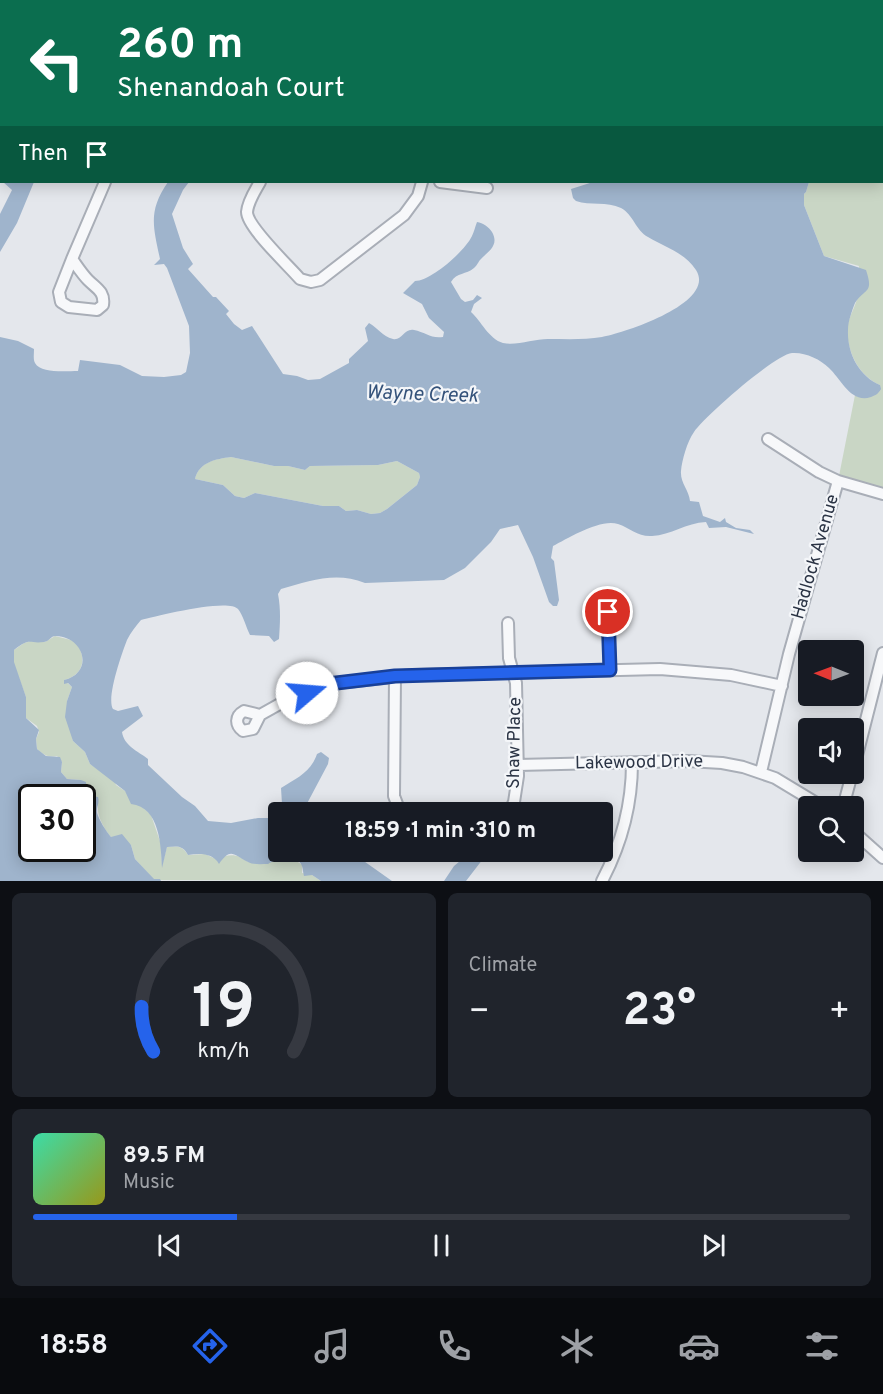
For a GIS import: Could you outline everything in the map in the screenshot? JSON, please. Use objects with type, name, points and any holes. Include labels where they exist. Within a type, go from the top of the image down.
[{"type":"street","points":[[72,259],[88,280],[100,290],[104,302],[101,308],[93,310],[69,307],[62,302],[59,292],[72,259],[105,183]]},
{"type":"street","points":[[259,183],[247,211],[253,228],[300,279],[311,282],[320,280],[404,215],[418,196],[422,183]]},
{"type":"street","points":[[448,183],[487,188]]},
{"type":"street","points":[[768,439],[819,472],[838,481],[883,494]]},
{"type":"street","name":"Hadlock Avenue","points":[[761,772],[838,481]]},
{"type":"street","points":[[608,612],[610,670]]},
{"type":"street","name":"Shaw Place","points":[[508,623],[509,658],[516,683],[518,765],[517,788],[513,802]]},
{"type":"street","points":[[864,728],[883,653]]},
{"type":"street","points":[[260,715],[285,700],[328,684],[395,676],[660,669],[715,673],[782,686]]},
{"type":"street","points":[[395,676],[395,802]]},
{"type":"street","name":"Lakewood Drive","points":[[518,765],[705,761],[761,772],[806,796]]},
{"type":"street","points":[[602,881],[614,856],[628,814],[632,763]]},
{"type":"street","points":[[864,841],[883,858]]},
{"type":"green space","points":[[809,183],[883,183],[883,493],[838,481],[855,395],[858,397],[880,385],[866,376],[856,363],[848,339],[848,323],[858,295],[859,266],[824,256],[804,205]]},
{"type":"green space","points":[[231,457],[305,470],[310,466],[378,465],[397,461],[419,473],[420,477],[417,485],[387,509],[371,514],[357,510],[346,511],[339,506],[323,506],[255,493],[244,498],[235,496],[223,485],[195,479],[204,465],[214,460]]},
{"type":"green space","points":[[55,636],[75,641],[79,647],[82,659],[80,669],[71,678],[64,680],[72,687],[67,701],[73,741],[85,752],[90,764],[114,780],[116,785],[151,815],[161,844],[162,865],[167,847],[176,846],[184,849],[188,855],[205,854],[216,859],[233,855],[248,862],[268,859],[268,862],[298,862],[302,865],[302,873],[312,875],[321,881],[154,880],[135,859],[131,845],[108,834],[96,804],[96,784],[83,784],[81,780],[67,779],[61,772],[62,762],[57,756],[46,756],[37,749],[36,739],[39,732],[37,726],[26,718],[26,697],[13,662],[14,650],[24,643],[45,642]]},
{"type":"water","points":[[4,183],[34,183],[17,223],[0,252],[0,214],[12,190]]},
{"type":"water","name":"Wayne Creek","points":[[167,183],[188,183],[172,214],[183,248],[193,264],[188,269],[229,311],[226,314],[234,324],[242,330],[252,326],[283,374],[308,380],[320,379],[349,363],[349,359],[368,341],[365,328],[369,323],[393,339],[411,330],[443,337],[444,332],[429,318],[422,304],[403,293],[415,281],[430,276],[455,257],[468,242],[477,222],[491,230],[494,245],[474,268],[451,282],[465,302],[473,300],[477,295],[482,298],[474,304],[471,312],[489,334],[498,341],[508,344],[543,339],[596,338],[647,323],[665,314],[681,305],[693,294],[699,282],[696,270],[691,264],[640,231],[632,218],[621,208],[576,201],[571,189],[590,183],[809,183],[804,194],[804,205],[824,256],[866,270],[869,287],[855,303],[850,316],[848,339],[852,355],[860,370],[880,385],[881,389],[871,397],[858,397],[852,394],[825,365],[817,359],[802,354],[792,353],[770,364],[700,424],[689,441],[681,471],[690,501],[699,502],[703,516],[720,522],[725,518],[726,522],[736,528],[750,530],[754,534],[726,527],[709,528],[706,522],[652,536],[638,534],[618,524],[594,526],[553,546],[551,558],[554,561],[559,600],[557,606],[549,602],[533,557],[518,525],[500,529],[491,542],[465,568],[444,580],[365,583],[354,579],[323,578],[281,589],[278,594],[279,639],[274,642],[269,636],[250,635],[240,612],[232,606],[192,609],[141,620],[127,640],[113,686],[111,703],[113,709],[118,711],[138,706],[143,716],[122,732],[123,737],[128,745],[148,759],[148,765],[195,806],[208,821],[231,823],[268,818],[268,862],[272,862],[268,864],[250,863],[229,854],[219,864],[210,856],[188,855],[184,849],[177,846],[167,847],[162,868],[157,829],[148,812],[131,804],[125,791],[90,764],[85,752],[73,741],[65,717],[72,687],[68,683],[64,684],[64,680],[79,670],[82,656],[79,649],[74,642],[56,636],[44,642],[24,644],[14,650],[14,662],[26,697],[26,718],[39,730],[36,739],[37,749],[46,756],[60,757],[61,772],[67,779],[81,780],[86,784],[18,784],[18,862],[96,862],[96,797],[99,801],[97,813],[109,835],[111,837],[122,834],[131,845],[135,859],[154,879],[161,881],[0,881],[0,337],[18,341],[34,349],[35,363],[38,367],[48,370],[78,371],[80,360],[120,365],[142,376],[164,377],[181,375],[186,372],[190,353],[189,326],[167,268],[164,264],[154,265],[160,259],[154,228],[155,210]],"holes":[[[231,457],[274,466],[305,470],[310,466],[378,465],[397,461],[419,473],[420,477],[417,485],[387,509],[371,514],[357,510],[346,511],[339,506],[323,506],[255,493],[244,498],[235,496],[223,485],[195,479],[204,465],[214,460]]]},
{"type":"water","points":[[321,752],[329,758],[308,802],[282,802],[281,788],[307,770],[317,754]]},
{"type":"water","points":[[299,862],[365,862],[392,881],[321,881],[312,875],[304,876]]},
{"type":"water","points":[[459,862],[481,862],[466,881],[444,881]]},
{"type":"route","points":[[307,693],[328,684],[395,676],[610,670],[608,612]]}]
